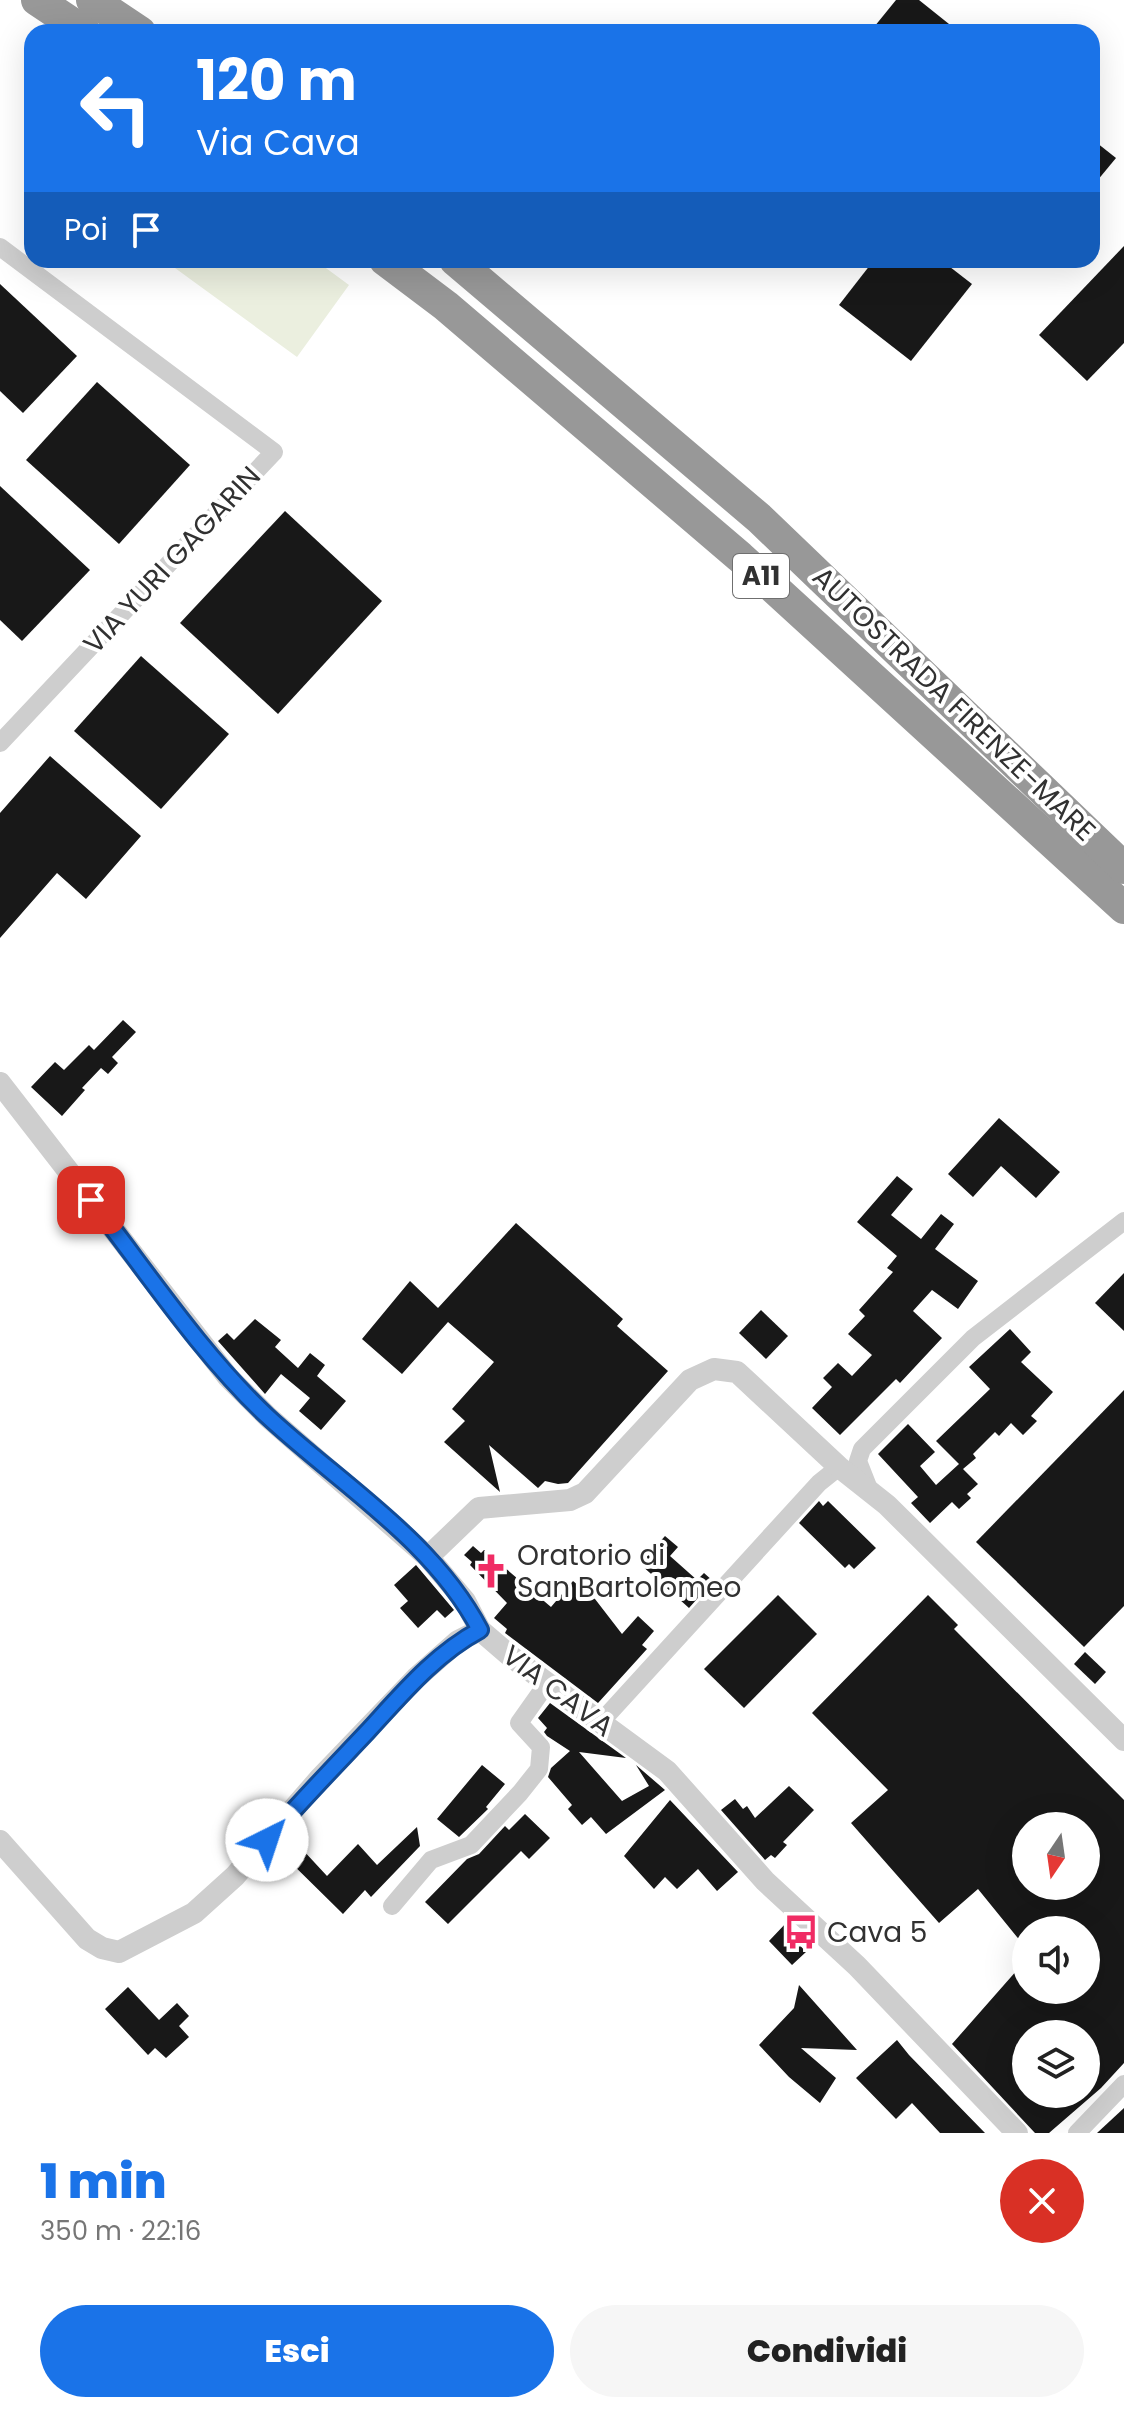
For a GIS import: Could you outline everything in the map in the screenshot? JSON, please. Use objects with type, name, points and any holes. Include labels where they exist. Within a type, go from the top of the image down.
[{"type":"highway","points":[[37,0],[73,24]]},
{"type":"highway","points":[[92,0],[128,24]]},
{"type":"highway","name":"AUTOSTRADA FIRENZE-MARE","points":[[396,268],[446,306],[740,557],[1124,908]]},
{"type":"highway","name":"AUTOSTRADA FIRENZE-MARE","points":[[464,268],[759,518],[1124,868]]},
{"type":"street","name":"VIA YURI GAGARIN","points":[[0,247],[24,265]]},
{"type":"street","name":"VIA YURI GAGARIN","points":[[0,743],[274,452],[28,268]]},
{"type":"street","name":"VIA CAVA","points":[[0,1083],[228,1377],[268,1417],[428,1557],[465,1601],[480,1630],[509,1655],[667,1771],[765,1881],[857,1966],[1017,2133]]},
{"type":"street","points":[[869,1489],[858,1461],[862,1449],[973,1338],[1124,1221]]},
{"type":"street","points":[[428,1557],[479,1508],[570,1500],[585,1493],[690,1380],[714,1369],[737,1372],[839,1467],[869,1489],[1124,1740]]},
{"type":"street","points":[[600,1723],[819,1483],[839,1467]]},
{"type":"street","points":[[0,1841],[87,1939],[102,1948],[119,1952],[137,1946],[194,1913],[235,1876],[321,1777],[416,1678],[458,1641],[480,1630]]},
{"type":"street","points":[[392,1906],[431,1860],[471,1845],[539,1769],[541,1747],[519,1723],[548,1682]]},
{"type":"street","points":[[1077,2133],[1124,2084]]},
{"type":"green space","points":[[175,268],[326,268],[349,285],[297,357]]},
{"type":"building","points":[[896,0],[919,0],[949,24],[876,24]]},
{"type":"building","points":[[1100,145],[1116,158],[1100,177]]},
{"type":"building","points":[[1124,246],[1124,343],[1087,381],[1039,335]]},
{"type":"building","points":[[868,268],[951,268],[972,284],[911,361],[839,305]]},
{"type":"building","points":[[0,284],[77,356],[23,413],[0,391]]},
{"type":"building","points":[[97,382],[190,465],[119,544],[26,460]]},
{"type":"building","points":[[0,486],[90,570],[22,641],[0,620]]},
{"type":"building","points":[[285,511],[382,601],[278,714],[180,623]]},
{"type":"building","points":[[141,656],[229,734],[161,809],[74,731]]},
{"type":"building","points":[[50,756],[141,836],[86,899],[57,873],[0,938],[0,813]]},
{"type":"building","points":[[123,1020],[136,1032],[112,1057],[118,1063],[108,1074],[101,1068],[62,1116],[31,1087],[55,1062],[64,1070],[89,1045],[94,1050]]},
{"type":"building","points":[[999,1118],[1060,1172],[1036,1198],[1001,1166],[973,1197],[948,1174]]},
{"type":"building","points":[[897,1176],[913,1189],[891,1215],[921,1239],[941,1214],[954,1224],[935,1249],[978,1281],[958,1309],[932,1290],[913,1311],[942,1338],[900,1383],[896,1379],[840,1435],[812,1408],[832,1387],[823,1378],[838,1363],[852,1376],[872,1355],[848,1334],[865,1316],[859,1310],[893,1272],[887,1268],[897,1256],[857,1222]]},
{"type":"building","points":[[516,1223],[623,1319],[617,1326],[668,1371],[568,1483],[545,1481],[538,1488],[489,1445],[500,1492],[444,1442],[465,1421],[452,1409],[494,1362],[448,1322],[402,1374],[362,1339],[410,1281],[438,1308]]},
{"type":"building","points":[[1124,1273],[1124,1331],[1095,1303]]},
{"type":"building","points":[[761,1310],[788,1336],[766,1359],[739,1333]]},
{"type":"building","points":[[255,1319],[281,1340],[275,1347],[298,1368],[310,1353],[325,1365],[317,1376],[346,1401],[321,1430],[299,1411],[310,1398],[281,1374],[265,1394],[218,1341],[227,1333],[234,1340]]},
{"type":"building","points":[[1010,1329],[1031,1352],[1021,1362],[1053,1392],[1031,1416],[1037,1421],[1023,1435],[1011,1423],[999,1436],[995,1432],[973,1454],[976,1458],[963,1469],[978,1484],[967,1494],[971,1498],[959,1509],[952,1502],[930,1523],[911,1503],[918,1497],[878,1454],[908,1424],[935,1452],[920,1466],[936,1485],[959,1464],[936,1441],[990,1389],[969,1367]]},
{"type":"building","points":[[1124,1390],[1124,1606],[1084,1647],[976,1542]]},
{"type":"building","points":[[819,1501],[823,1506],[828,1501],[876,1548],[854,1569],[849,1564],[845,1568],[799,1523]]},
{"type":"building","points":[[665,1536],[678,1547],[670,1556],[697,1580],[704,1573],[713,1581],[689,1608],[640,1564]]},
{"type":"building","points":[[473,1546],[481,1553],[484,1550],[551,1607],[573,1581],[595,1599],[622,1634],[638,1616],[654,1631],[642,1645],[647,1649],[598,1703],[505,1633],[507,1629],[494,1618],[507,1603],[464,1555]]},
{"type":"building","points":[[416,1565],[454,1610],[445,1618],[437,1610],[418,1628],[400,1608],[408,1601],[394,1585]]},
{"type":"building","points":[[778,1595],[817,1634],[744,1708],[704,1669]]},
{"type":"building","points":[[928,1595],[958,1625],[954,1629],[1124,1800],[1124,2063],[1100,2089],[1100,2020],[1012,2020],[1012,2108],[1078,2108],[1049,2133],[1035,2133],[952,2044],[1012,1976],[1012,2004],[1100,2004],[1100,1916],[1012,1916],[1012,1931],[978,1889],[939,1923],[851,1823],[888,1790],[812,1713]]},
{"type":"building","points":[[1085,1652],[1106,1672],[1095,1684],[1074,1664]]},
{"type":"building","points":[[550,1703],[626,1758],[579,1752],[622,1801],[649,1786],[636,1765],[665,1790],[606,1834],[591,1817],[582,1825],[568,1809],[572,1805],[548,1777],[551,1768],[570,1751],[547,1736],[544,1732],[547,1728],[538,1718]]},
{"type":"building","points":[[482,1765],[505,1784],[486,1807],[488,1809],[459,1837],[437,1819]]},
{"type":"building","points":[[789,1786],[814,1810],[783,1842],[787,1845],[775,1858],[771,1855],[765,1860],[721,1810],[735,1799],[743,1809],[747,1806],[755,1818]]},
{"type":"building","points":[[670,1800],[738,1872],[717,1891],[698,1869],[677,1889],[665,1877],[654,1889],[624,1856]]},
{"type":"building","points":[[525,1814],[550,1838],[529,1859],[521,1851],[448,1924],[425,1902],[467,1859],[479,1854],[505,1826],[509,1830]]},
{"type":"building","points":[[417,1827],[420,1846],[371,1897],[365,1890],[343,1914],[277,1849],[289,1835],[327,1876],[358,1844],[377,1865]]},
{"type":"building","points":[[787,1922],[800,1935],[795,1940],[806,1952],[792,1965],[769,1941]]},
{"type":"building","points":[[799,1985],[857,2050],[801,2048],[836,2078],[820,2103],[789,2077],[759,2045],[794,2008]]},
{"type":"building","points":[[128,1987],[159,2020],[177,2003],[189,2016],[179,2026],[189,2037],[166,2058],[155,2048],[148,2055],[105,2009]]},
{"type":"building","points":[[897,2040],[985,2133],[940,2133],[912,2103],[896,2119],[856,2078]]},
{"type":"building","points":[[1124,2108],[1124,2133],[1097,2133]]},
{"type":"place","name":"Oratorio di San Bartolomeo","points":[[491,1571]]},
{"type":"place","name":"Cava 5","points":[[801,1932]]},
{"type":"route","points":[[91,1200],[228,1377],[268,1417],[428,1557],[465,1601],[480,1630],[458,1641],[416,1678],[321,1777],[267,1840]]}]
